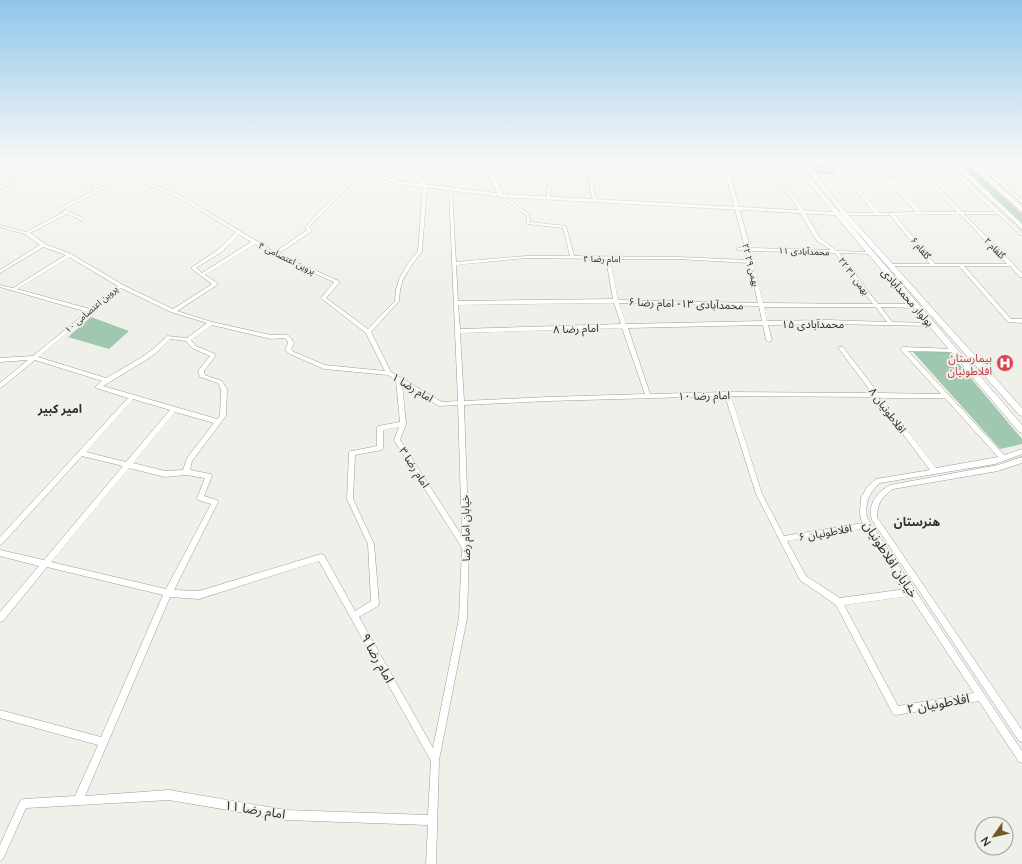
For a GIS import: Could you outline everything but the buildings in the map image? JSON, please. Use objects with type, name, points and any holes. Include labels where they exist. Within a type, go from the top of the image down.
[{"type":"highway","points":[[997,203],[1022,227]]},
{"type":"main road","points":[[641,203],[845,214]]},
{"type":"main road","name":"بولوار محمدآبادی","points":[[829,203],[1022,430]]},
{"type":"main road","name":"بولوار محمدآبادی","points":[[836,203],[1022,413]]},
{"type":"main road","points":[[964,363],[977,362]]},
{"type":"street","points":[[72,203],[60,209],[82,219]]},
{"type":"street","name":"پروین اعتصامی ۴","points":[[191,203],[275,254],[337,282],[323,298],[368,332],[389,373]]},
{"type":"street","points":[[275,254],[310,230],[307,227],[330,203]]},
{"type":"street","points":[[368,332],[398,301],[398,290],[402,279],[411,262],[420,251],[423,203]]},
{"type":"street","name":"خیابان امام رضا","points":[[431,864],[434,760],[463,618],[466,547],[458,331],[451,203]]},
{"type":"street","points":[[512,203],[528,215],[528,223],[565,227],[572,257]]},
{"type":"street","name":"۲۲ بهمن ۲۹","points":[[735,203],[769,340]]},
{"type":"street","name":"۲۲ بهمن ۳۱","points":[[796,203],[818,239],[836,252],[891,324]]},
{"type":"street","points":[[868,203],[877,214]]},
{"type":"street","points":[[910,203],[919,213]]},
{"type":"street","name":"گلفام ۲","points":[[952,203],[1022,276]]},
{"type":"street","points":[[988,203],[1022,235]]},
{"type":"street","points":[[27,234],[67,212]]},
{"type":"street","name":"گلفام ۶","points":[[891,213],[934,265]]},
{"type":"street","points":[[845,214],[998,213]]},
{"type":"street","name":"پروین اعتصامی ۱۰","points":[[0,226],[27,234],[43,245],[69,255],[121,286],[0,386]]},
{"type":"street","points":[[173,311],[215,284],[193,268],[221,250],[238,232]]},
{"type":"street","points":[[202,275],[254,242]]},
{"type":"street","points":[[0,272],[43,245]]},
{"type":"street","name":"محمدآبادی ۱۱","points":[[738,249],[870,253]]},
{"type":"street","points":[[13,290],[69,255]]},
{"type":"street","name":"امام رضا ۴","points":[[454,264],[526,257],[678,258],[750,262]]},
{"type":"street","points":[[608,258],[616,301],[623,326],[648,396]]},
{"type":"street","points":[[891,265],[1011,265]]},
{"type":"street","points":[[960,265],[1010,321],[1022,321]]},
{"type":"street","points":[[0,286],[91,311]]},
{"type":"street","points":[[121,286],[173,311],[211,323],[271,337],[285,336],[291,343],[288,350],[324,367],[389,373]]},
{"type":"street","name":"محمدآبادی ۱۳- امام رضا ۶","points":[[456,303],[616,301],[761,305],[916,306]]},
{"type":"street","name":"محمدآبادی ۱۵","points":[[694,324],[827,322],[932,325]]},
{"type":"street","points":[[188,340],[211,323]]},
{"type":"street","name":"امام رضا ۸","points":[[458,331],[694,324]]},
{"type":"street","points":[[186,472],[189,460],[223,416],[224,390],[220,382],[202,376],[201,371],[213,355],[194,347],[188,340],[169,337],[148,356],[128,369],[106,380],[98,387],[218,422]]},
{"type":"street","name":"افلاطونیان ۸","points":[[841,348],[934,472]]},
{"type":"street","points":[[953,350],[903,350],[1003,458]]},
{"type":"street","points":[[0,360],[34,358],[106,380]]},
{"type":"street","name":"امام رضا ۱","points":[[389,373],[441,404],[461,403]]},
{"type":"street","name":"امام رضا ۳","points":[[399,379],[403,424],[397,440],[466,547]]},
{"type":"street","points":[[727,394],[759,494],[803,578],[839,602],[912,592]]},
{"type":"street","name":"امام رضا ۱۰","points":[[461,403],[727,394],[876,394],[946,396]]},
{"type":"street","points":[[0,542],[132,397]]},
{"type":"street","points":[[0,618],[174,409]]},
{"type":"street","points":[[354,616],[375,603],[371,544],[350,499],[352,453],[380,448],[380,428],[403,424]]},
{"type":"street","name":"خیابان افلاطونیان","points":[[1022,451],[995,461],[878,481],[873,484],[867,492],[863,502],[863,513],[868,525],[1022,759]]},
{"type":"street","points":[[78,801],[168,593],[215,502],[200,498],[208,476],[186,472],[165,474],[81,453]]},
{"type":"street","name":"خیابان افلاطونیان","points":[[1022,460],[998,468],[892,487],[877,499],[874,518],[1022,738]]},
{"type":"street","name":"افلاطونیان ۶","points":[[783,539],[868,525]]},
{"type":"street","points":[[0,553],[168,593]]},
{"type":"street","name":"امام رضا ۹","points":[[168,593],[198,595],[321,557],[434,760]]},
{"type":"street","name":"افلاطونیان ۲","points":[[839,602],[896,711],[980,696]]},
{"type":"street","points":[[0,714],[104,742]]},
{"type":"street","name":"امام رضا ۱۱","points":[[0,856],[23,804],[169,795],[286,815],[432,820]]},
{"type":"green space","points":[[1001,203],[1010,203],[1022,214],[1022,223]]},
{"type":"green space","points":[[91,317],[129,331],[109,349],[68,337]]},
{"type":"green space","points":[[913,352],[949,352],[1022,439],[1022,444],[1000,449]]},
{"type":"place","name":"بیمارستان افلاطونیان","points":[[1005,363]]},
{"type":"district","name":"امیر کبیر","points":[[60,408]]},
{"type":"district","name":"هنرستان","points":[[917,521]]}]
